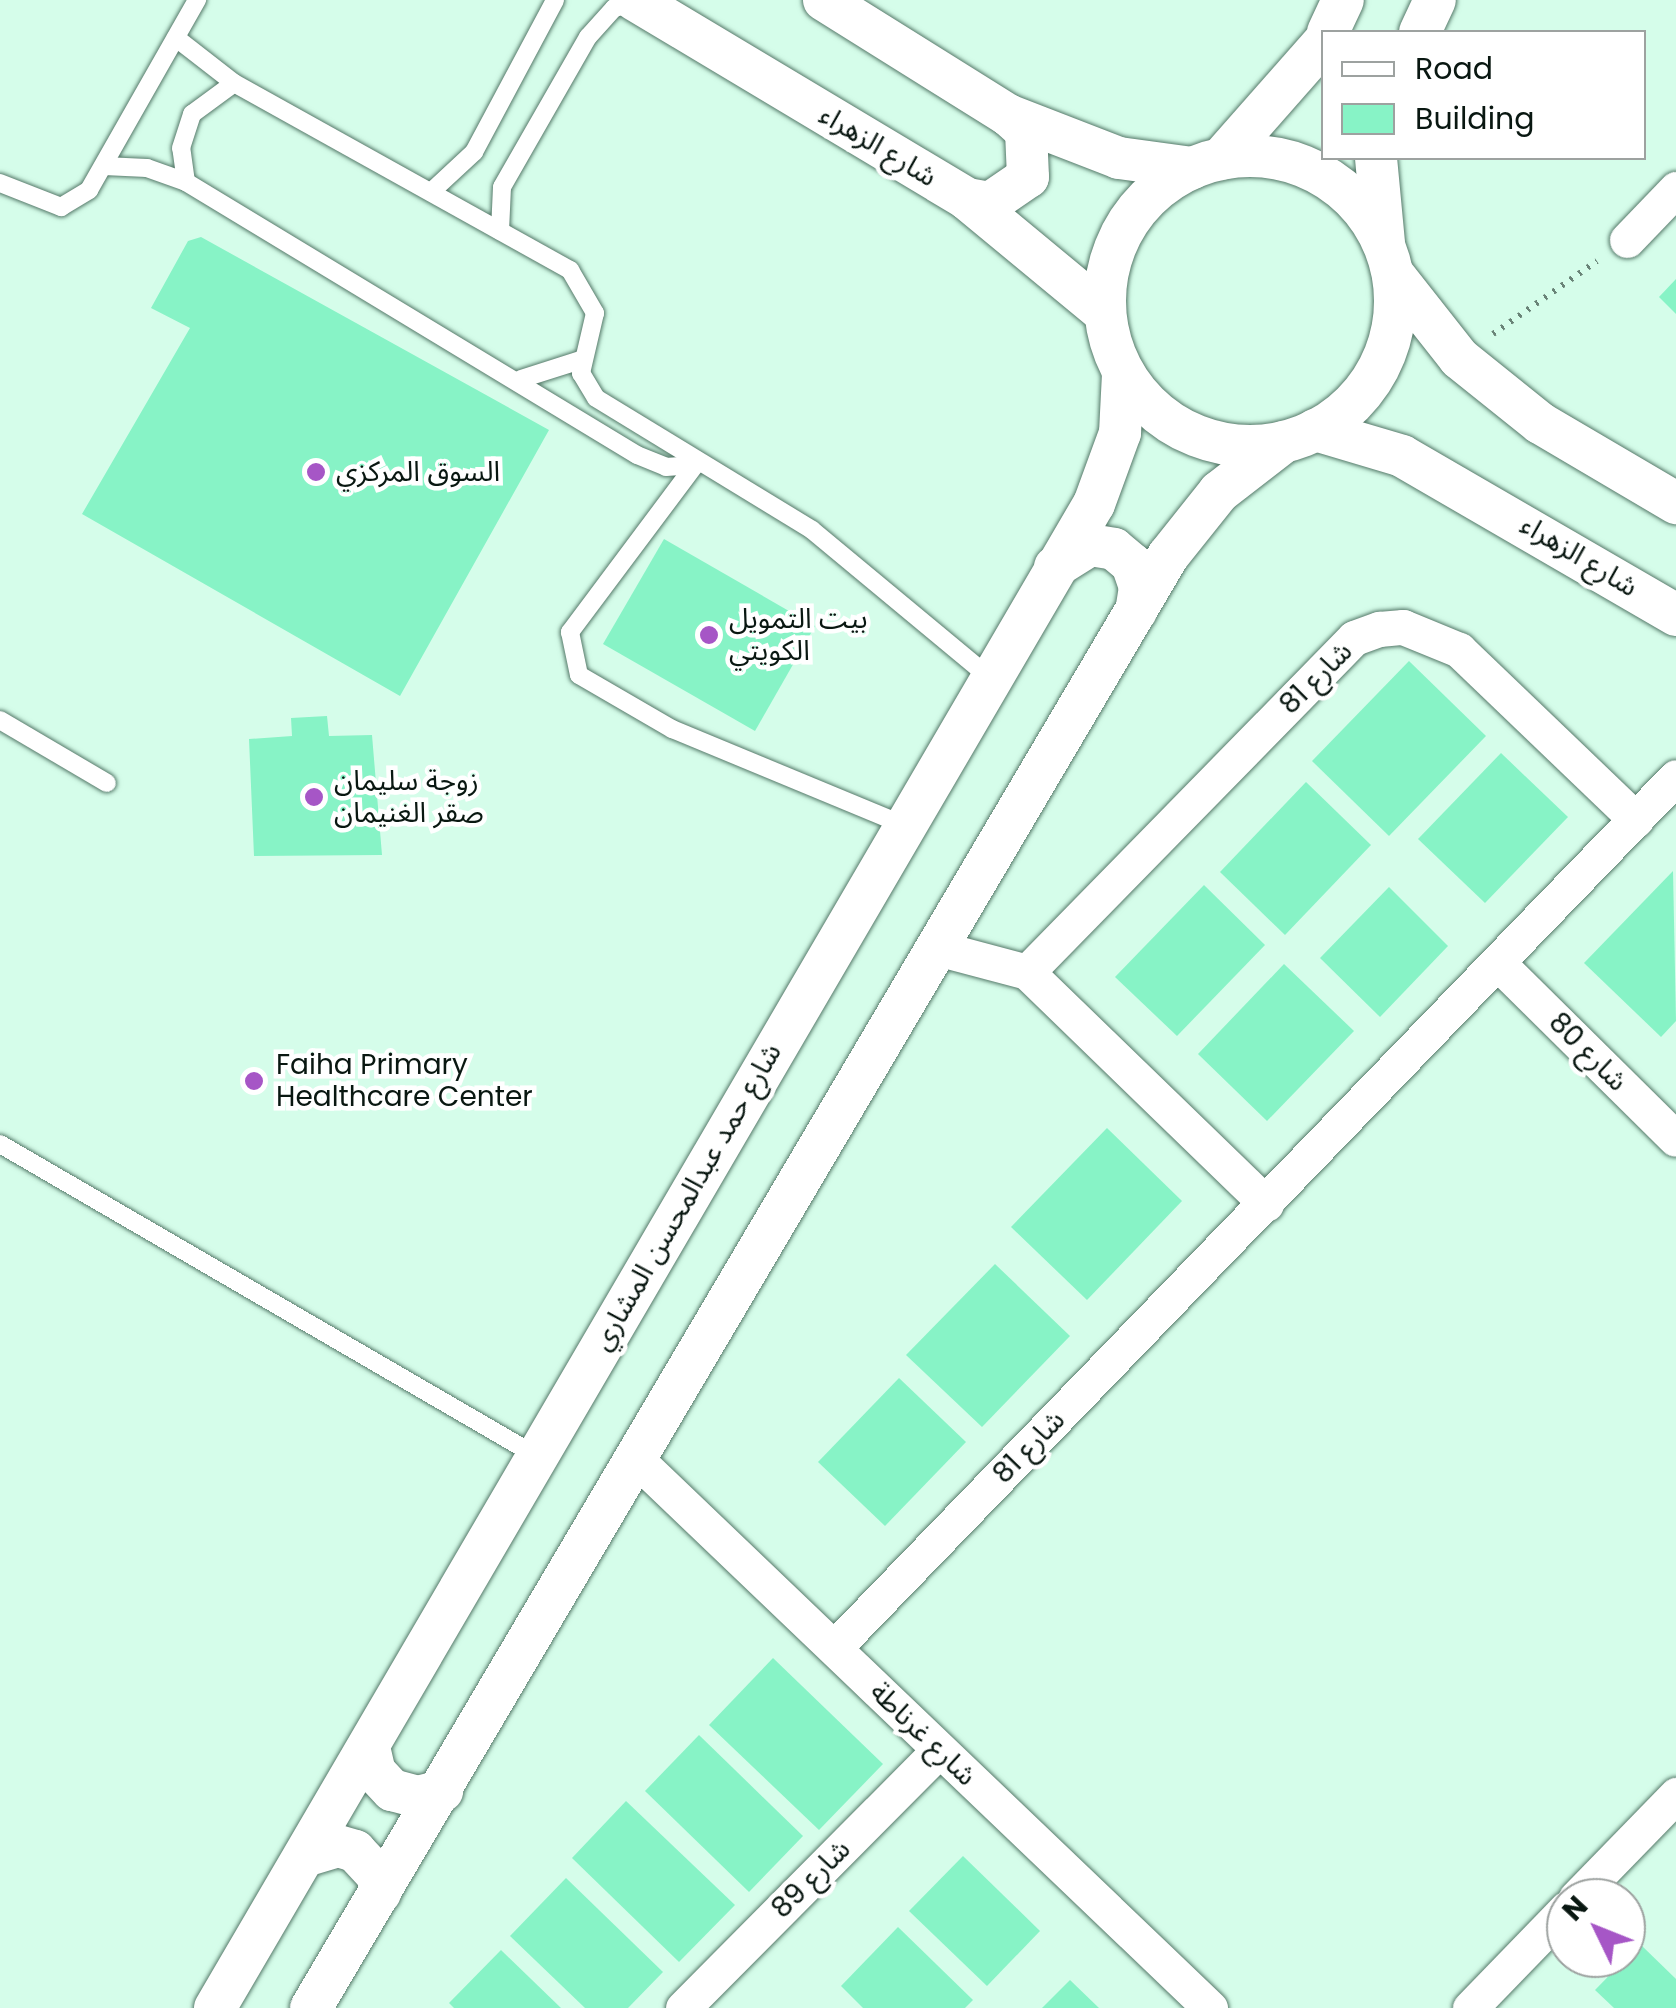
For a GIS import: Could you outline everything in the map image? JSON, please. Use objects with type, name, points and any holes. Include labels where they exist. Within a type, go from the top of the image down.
[{"type":"street","points":[[824,0],[1026,131],[1028,177],[990,204],[967,199]]},
{"type":"street","points":[[1330,30],[1343,0]]},
{"type":"street","points":[[1421,30],[1435,0]]},
{"type":"street","name":"شارع الزهراء","points":[[637,1],[967,199],[1105,313]]},
{"type":"street","points":[[1300,436],[1250,446],[1200,438],[1156,412],[1124,373],[1105,313],[1118,240],[1138,208],[1207,163],[1321,47]]},
{"type":"street","points":[[1008,116],[1119,158],[1207,163],[1296,162],[1336,183],[1459,358],[1540,423],[1676,502]]},
{"type":"street","points":[[312,2008],[1136,611],[1219,492],[1371,382],[1388,345],[1388,258],[1376,160]]},
{"type":"street","points":[[1627,240],[1676,188]]},
{"type":"street","name":"شارع حمد عبدالمحسن المشاري","points":[[215,2008],[1101,486],[1120,433],[1124,373]]},
{"type":"street","name":"شارع الزهراء","points":[[1300,436],[1402,456],[1676,615]]},
{"type":"street","points":[[1051,571],[1067,553],[1090,544],[1114,549],[1132,564],[1140,587],[1136,611]]},
{"type":"street","name":"شارع 81","points":[[1027,972],[1354,638],[1379,629],[1403,627],[1459,650],[1636,820]]},
{"type":"street","name":"شارع 81","points":[[834,1648],[1500,965],[1676,777]]},
{"type":"street","points":[[937,948],[1027,972],[1266,1204]]},
{"type":"street","name":"شارع 80","points":[[1500,965],[1676,1139]]},
{"type":"street","name":"شارع غرناطة","points":[[638,1460],[1210,2008]]},
{"type":"street","points":[[369,1747],[375,1772],[392,1790],[418,1797],[442,1790]]},
{"type":"street","name":"شارع 89","points":[[683,2008],[939,1750]]},
{"type":"street","points":[[1595,1878],[1676,1795]]},
{"type":"street","points":[[305,1856],[338,1846],[355,1850],[378,1876],[380,1894]]},
{"type":"street","points":[[1470,2008],[1546,1929]]},
{"type":"lane","points":[[0,183],[61,208],[89,190],[198,0]]},
{"type":"lane","points":[[431,192],[474,152],[555,0]]},
{"type":"lane","points":[[500,231],[502,188],[588,37],[614,8],[637,1]]},
{"type":"lane","points":[[176,38],[234,83],[500,231],[581,282],[595,332],[581,360],[521,379]]},
{"type":"lane","points":[[186,182],[181,148],[192,114],[234,83]]},
{"type":"lane","points":[[104,166],[147,168],[186,182],[521,379],[652,463],[695,465]]},
{"type":"lane","points":[[581,360],[596,398],[695,465],[812,530],[988,676]]},
{"type":"lane","points":[[695,465],[570,632],[568,653],[579,675],[672,729],[904,825]]},
{"type":"lane","points":[[0,720],[106,783]]},
{"type":"lane","points":[[0,1144],[535,1455]]},
{"type":"path","points":[[1459,358],[1627,240]]},
{"type":"building","name":"السوق المركزي","points":[[201,237],[549,430],[400,696],[82,514],[190,328],[151,308],[188,241]]},
{"type":"building","points":[[1676,279],[1676,314],[1659,297]]},
{"type":"building","name":"بيت التمويل الكويتي","points":[[664,539],[815,626],[755,731],[603,644]]},
{"type":"building","points":[[1409,661],[1486,736],[1389,836],[1312,761]]},
{"type":"building","name":"زوجة سليمان صقر الغنيمان","points":[[327,716],[329,736],[372,735],[382,855],[254,856],[249,739],[292,736],[291,718]]},
{"type":"building","points":[[1501,753],[1568,817],[1485,903],[1418,839]]},
{"type":"building","points":[[1306,782],[1371,845],[1285,935],[1220,872]]},
{"type":"building","points":[[1673,871],[1676,1021],[1661,1037],[1584,963]]},
{"type":"building","points":[[1204,885],[1265,945],[1177,1036],[1115,977]]},
{"type":"building","points":[[1389,887],[1448,946],[1380,1017],[1320,958]]},
{"type":"building","points":[[1284,964],[1354,1031],[1267,1121],[1198,1054]]},
{"type":"building","points":[[1107,1128],[1182,1201],[1087,1300],[1011,1227]]},
{"type":"building","points":[[995,1264],[1070,1336],[982,1427],[906,1355]]},
{"type":"building","points":[[899,1378],[966,1442],[885,1526],[818,1462]]},
{"type":"building","points":[[773,1658],[883,1764],[819,1830],[709,1725]]},
{"type":"building","points":[[699,1735],[803,1836],[749,1892],[645,1791]]},
{"type":"building","points":[[626,1801],[735,1905],[679,1962],[572,1858]]},
{"type":"building","points":[[963,1856],[1040,1931],[987,1986],[909,1911]]},
{"type":"building","points":[[566,1878],[663,1972],[628,2008],[585,2008],[510,1936]]},
{"type":"building","points":[[898,1927],[973,2000],[965,2008],[863,2008],[841,1986]]},
{"type":"building","points":[[501,1950],[561,2008],[454,2008],[449,2003]]},
{"type":"building","points":[[1646,1950],[1676,1979],[1676,2008],[1614,2008],[1595,1990],[1607,1978],[1646,1978]]},
{"type":"building","points":[[1070,1980],[1099,2008],[1042,2008]]},
{"type":"place","name":"السوق المركزي","points":[[316,472]]},
{"type":"place","name":"بيت التمويل الكويتي","points":[[709,635]]},
{"type":"place","name":"زوجة سليمان صقر الغنيمان","points":[[314,797]]},
{"type":"place","name":"Faiha Primary Healthcare Center","points":[[254,1081]]}]
